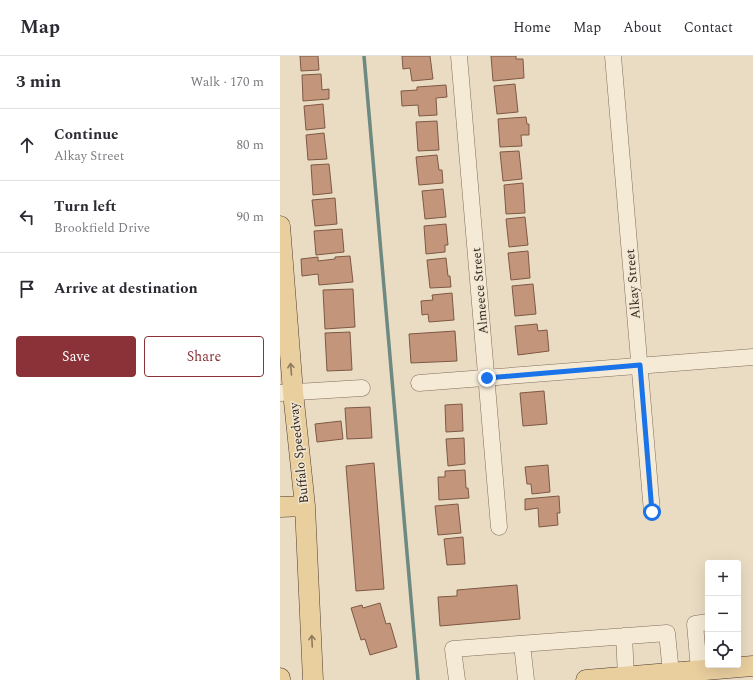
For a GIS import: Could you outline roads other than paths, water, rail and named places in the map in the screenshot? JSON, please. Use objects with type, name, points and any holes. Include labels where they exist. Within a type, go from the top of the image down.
[{"type":"main road","name":"Buffalo Speedway","points":[[280,226],[287,392],[305,506],[313,680]]},
{"type":"main road","points":[[280,507],[305,506]]},
{"type":"main road","points":[[586,680],[742,666]]},
{"type":"street","name":"Almeece Street","points":[[460,56],[499,527]]},
{"type":"street","name":"Alkay Street","points":[[613,56],[652,512]]},
{"type":"street","points":[[419,383],[753,357]]},
{"type":"street","points":[[287,392],[362,388]]},
{"type":"street","points":[[698,670],[695,624],[705,622]]},
{"type":"street","points":[[457,680],[453,649],[668,633],[671,673]]},
{"type":"street","points":[[624,636],[626,676]]},
{"type":"street","points":[[522,644],[526,680]]},
{"type":"waterway","points":[[364,56],[418,680]]}]
